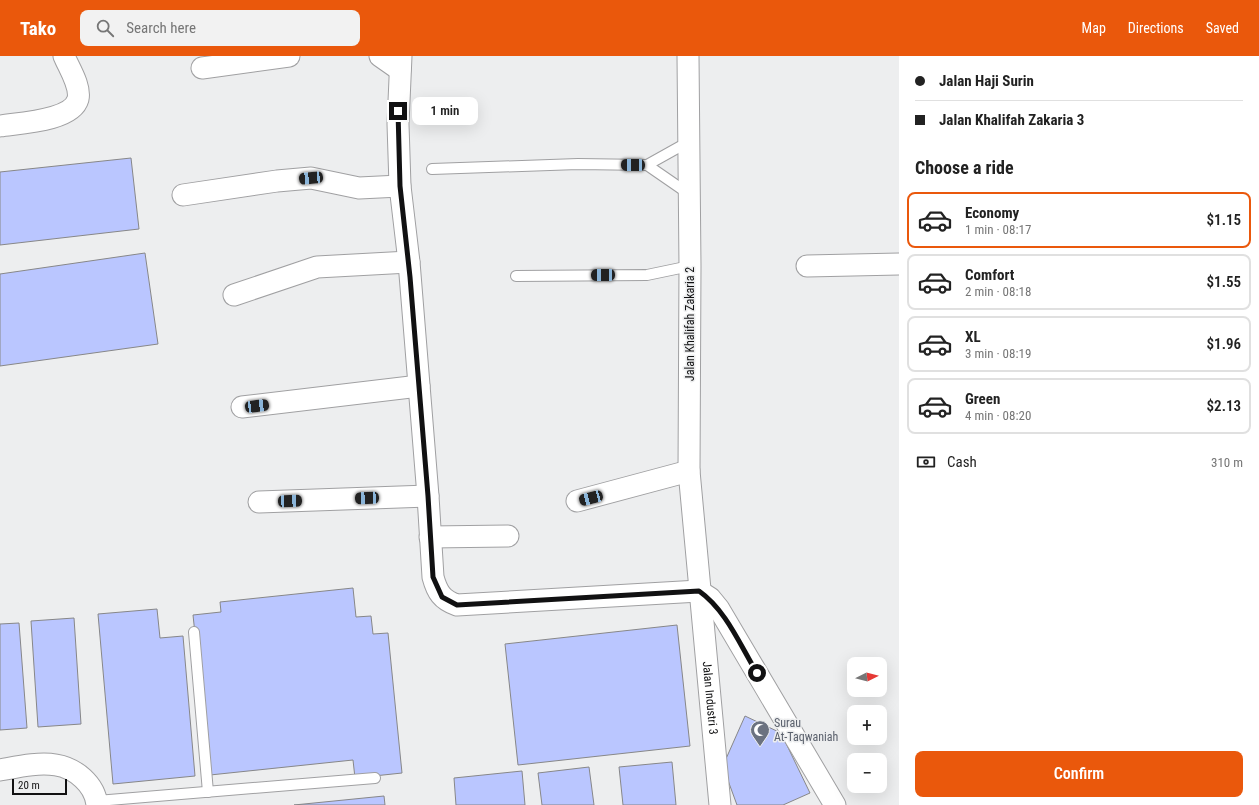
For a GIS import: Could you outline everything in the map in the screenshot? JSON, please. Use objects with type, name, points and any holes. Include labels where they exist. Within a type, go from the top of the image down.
[{"type":"street","points":[[0,126],[50,118],[61,115],[73,108],[78,99],[78,89],[64,56]]},
{"type":"street","points":[[202,68],[288,56]]},
{"type":"street","points":[[380,56],[400,63],[398,124],[400,186],[409,262],[433,577],[436,588],[442,597],[457,605],[699,591],[710,598],[719,609],[835,805]]},
{"type":"street","name":"Jalan Khalifah Zakaria 2","points":[[688,56],[690,141],[690,471],[699,591]]},
{"type":"street","points":[[183,195],[277,181],[311,178],[359,188],[400,186]]},
{"type":"street","points":[[234,295],[317,267],[409,262]]},
{"type":"street","points":[[807,266],[899,264]]},
{"type":"street","points":[[242,407],[419,386]]},
{"type":"street","points":[[577,502],[690,471]]},
{"type":"street","points":[[259,502],[428,496]]},
{"type":"street","points":[[430,537],[508,536]]},
{"type":"street","name":"Jalan Industri 3","points":[[699,591],[720,805]]},
{"type":"street","points":[[0,770],[55,765],[75,772],[89,784],[97,803]]},
{"type":"lane","points":[[432,169],[578,164],[647,165],[690,141]]},
{"type":"lane","points":[[647,165],[689,194]]},
{"type":"lane","points":[[516,276],[647,275],[690,266]]},
{"type":"lane","points":[[194,632],[208,792]]},
{"type":"lane","points":[[97,803],[375,778]]},
{"type":"building","points":[[131,158],[139,229],[0,245],[0,172]]},
{"type":"building","points":[[145,253],[158,344],[0,366],[0,274]]},
{"type":"building","points":[[353,588],[356,617],[371,616],[373,634],[388,633],[402,773],[355,778],[353,760],[210,775],[193,615],[221,612],[220,602]]},
{"type":"building","points":[[157,609],[160,638],[183,636],[195,776],[113,784],[98,614]]},
{"type":"building","points":[[74,618],[81,724],[38,727],[31,621]]},
{"type":"building","points":[[19,623],[27,728],[0,730],[0,624]]},
{"type":"building","points":[[677,625],[690,746],[518,765],[505,644]]},
{"type":"building","name":"Surau At-Taqwaniah","points":[[745,716],[781,733],[810,793],[783,805],[737,805],[726,775],[725,761]]},
{"type":"building","points":[[672,762],[676,805],[623,805],[619,767]]},
{"type":"building","points":[[589,767],[594,805],[542,805],[538,773]]},
{"type":"building","points":[[522,771],[525,805],[456,805],[454,778]]},
{"type":"building","points":[[384,796],[385,805],[294,805]]},
{"type":"place","name":"Surau At-Taqwaniah","points":[[760,747]]},
{"type":"route","points":[[398,111],[400,186],[409,262],[433,577],[436,588],[442,597],[448,602],[457,605],[699,591],[710,598],[719,609],[757,673]]}]
